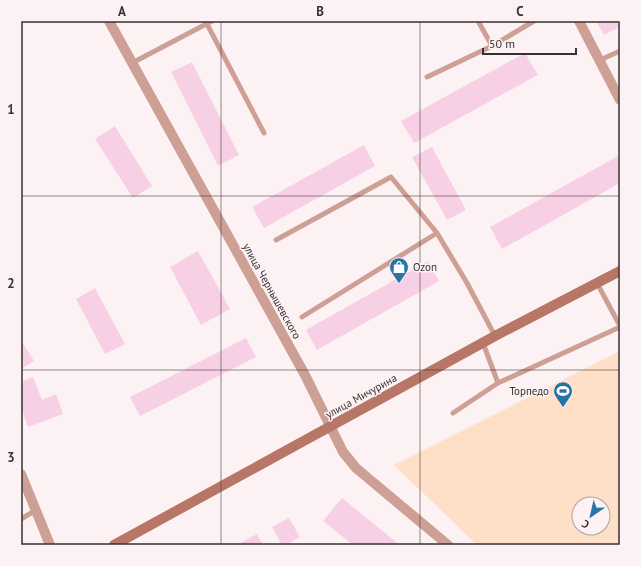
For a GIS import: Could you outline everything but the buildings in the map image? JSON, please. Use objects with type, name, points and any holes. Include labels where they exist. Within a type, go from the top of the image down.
[{"type":"main road","name":"улица Мичурина","points":[[114,545],[495,336],[620,271]]},
{"type":"street","name":"улица Чернышевского","points":[[109,21],[304,376],[343,452],[356,468],[448,545]]},
{"type":"street","points":[[579,21],[620,100]]},
{"type":"street","points":[[21,474],[50,545]]},
{"type":"lane","points":[[478,21],[492,46]]},
{"type":"lane","points":[[427,77],[492,46],[534,21]]},
{"type":"lane","points":[[132,63],[209,22],[264,132]]},
{"type":"lane","points":[[600,60],[620,51]]},
{"type":"lane","points":[[276,240],[391,177],[437,233],[467,283],[495,336]]},
{"type":"lane","points":[[302,317],[437,233]]},
{"type":"lane","points":[[453,412],[498,383],[620,326],[597,283]]},
{"type":"lane","points":[[483,343],[498,383]]},
{"type":"lane","points":[[21,519],[36,510]]},
{"type":"shaded area","name":"Торпедо","points":[[620,351],[620,545],[477,545],[394,465]]},
{"type":"place","name":"Ozon","points":[[399,284]]},
{"type":"place","name":"Торпедо","points":[[563,408]]}]
